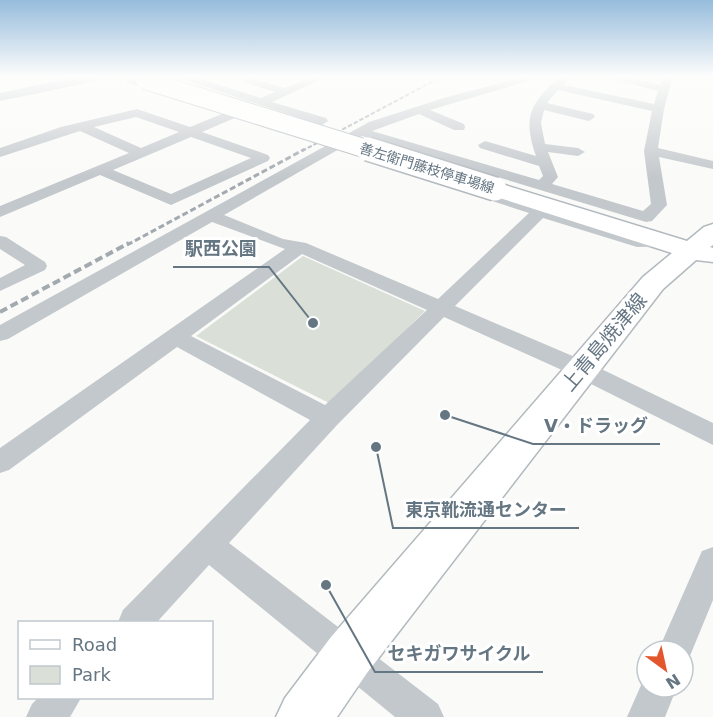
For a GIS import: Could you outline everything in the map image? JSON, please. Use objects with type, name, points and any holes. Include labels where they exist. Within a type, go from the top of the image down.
[{"type":"main road","name":"善左衛門藤枝停車場線","points":[[247,110],[699,244]]},
{"type":"main road","name":"善左衛門藤枝停車場線","points":[[498,186],[699,244]]},
{"type":"main road","name":"上青島焼津線","points":[[304,717],[350,655],[581,369],[653,283],[699,244]]},
{"type":"street","points":[[0,153],[80,126],[144,110]]},
{"type":"street","points":[[222,110],[307,137]]},
{"type":"street","points":[[288,110],[322,121]]},
{"type":"street","points":[[0,334],[373,125],[414,110]]},
{"type":"street","points":[[421,110],[459,127]]},
{"type":"street","points":[[537,110],[533,122],[551,177],[542,186]]},
{"type":"street","points":[[562,110],[589,117]]},
{"type":"street","points":[[362,132],[646,217],[659,205],[651,152],[658,110]]},
{"type":"street","points":[[101,170],[171,200],[263,158],[137,113]]},
{"type":"street","points":[[0,212],[233,114]]},
{"type":"street","points":[[80,126],[142,153]]},
{"type":"street","points":[[485,145],[546,163]]},
{"type":"street","points":[[336,147],[636,242],[699,244]]},
{"type":"street","points":[[540,147],[578,152]]},
{"type":"street","points":[[651,152],[713,165]]},
{"type":"street","points":[[220,211],[279,243],[300,247],[581,369],[713,435]]},
{"type":"street","points":[[136,621],[328,418],[540,212]]},
{"type":"street","points":[[0,241],[38,266],[0,285]]},
{"type":"street","points":[[0,462],[300,247]]},
{"type":"street","points":[[176,337],[328,418]]},
{"type":"street","points":[[208,545],[350,655],[425,717]]},
{"type":"street","points":[[680,639],[713,562]]},
{"type":"street","points":[[45,717],[62,699]]},
{"type":"street","points":[[646,717],[654,699]]},
{"type":"green space","points":[[303,256],[425,311],[331,404],[196,336]]},
{"type":"railway","points":[[302,151],[378,110]]},
{"type":"railway","points":[[127,245],[305,149]]},
{"type":"railway","points":[[0,312],[129,243]]},
{"type":"place","name":"駅西公園","points":[[313,323]]},
{"type":"place","name":"V・ドラッグ","points":[[445,415]]},
{"type":"place","name":"東京靴流通センター","points":[[376,447]]},
{"type":"place","name":"セキガワサイクル","points":[[326,585]]}]
